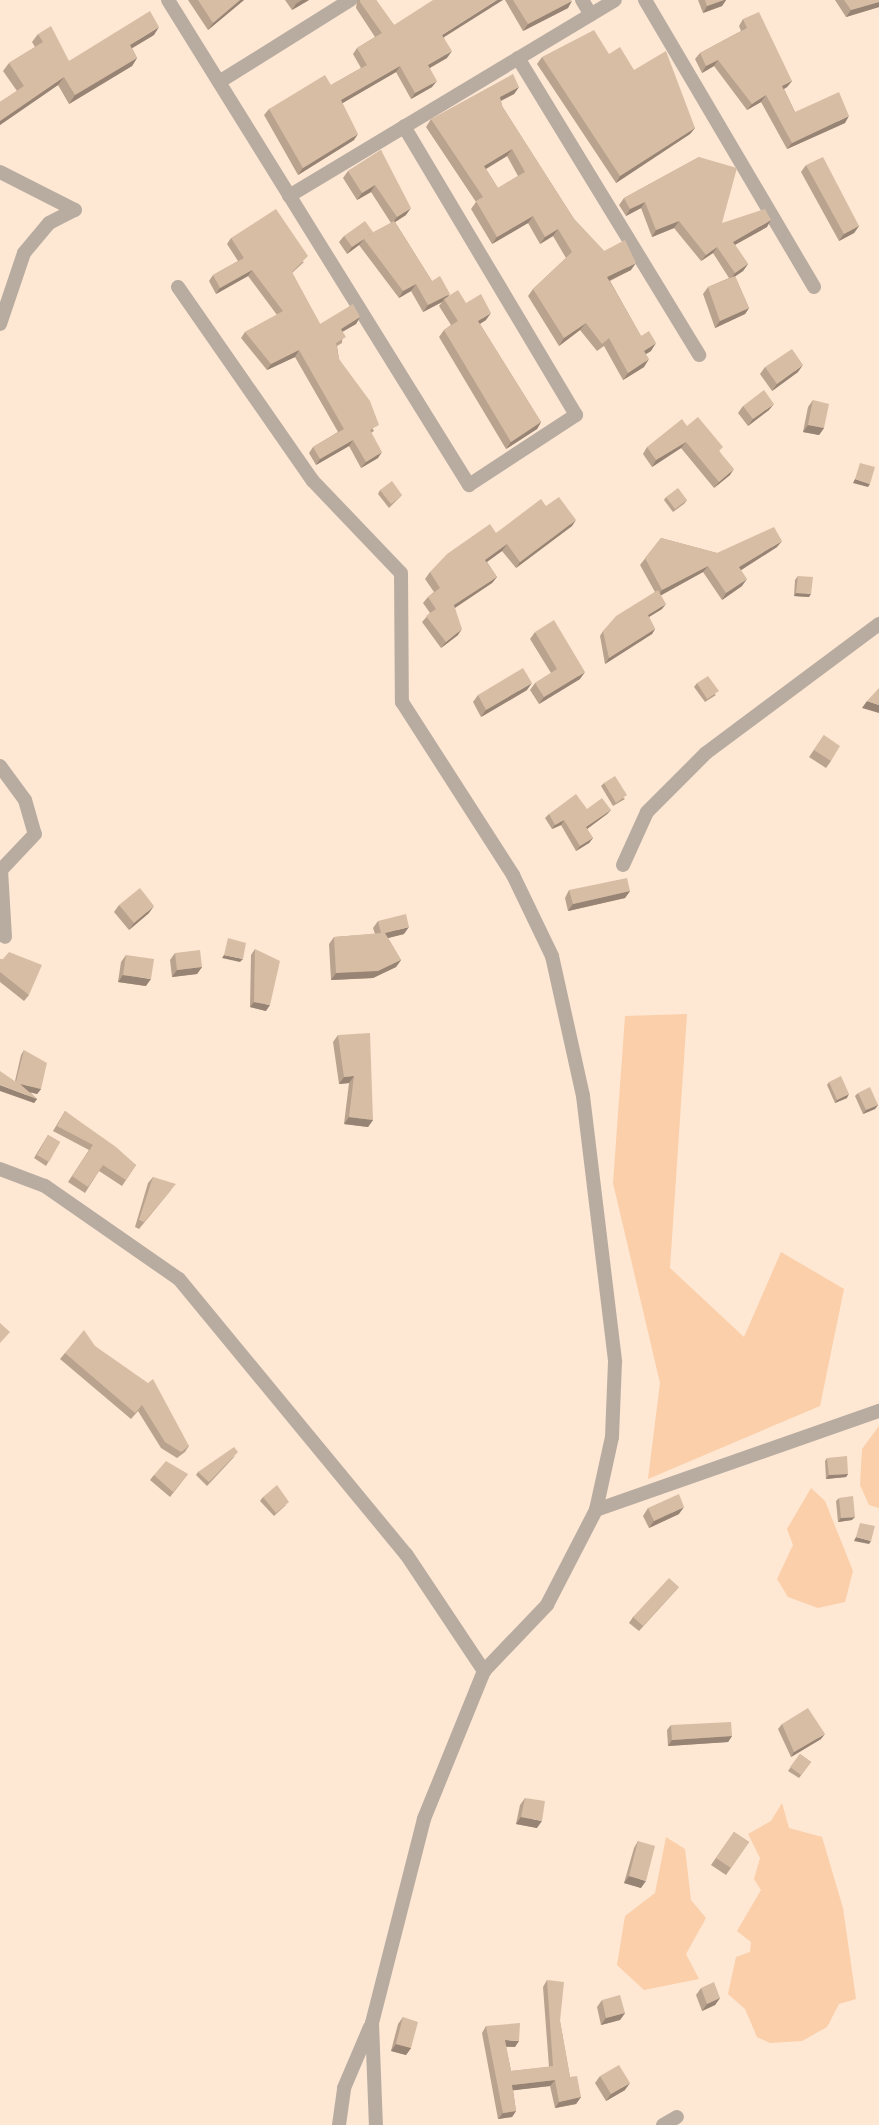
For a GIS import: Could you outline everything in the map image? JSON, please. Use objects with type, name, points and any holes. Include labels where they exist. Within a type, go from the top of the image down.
[{"type":"street","points":[[168,0],[469,485],[510,462],[576,415],[404,126]]},
{"type":"street","points":[[219,82],[350,0]]},
{"type":"street","points":[[582,0],[591,15]]},
{"type":"street","points":[[289,196],[615,0]]},
{"type":"street","points":[[645,0],[814,287]]},
{"type":"street","points":[[518,58],[699,355]]},
{"type":"street","points":[[0,172],[75,210],[49,223],[24,253],[0,324]]},
{"type":"street","points":[[178,287],[313,481],[401,573],[402,702],[513,875],[552,956],[583,1096],[615,1362],[612,1437],[596,1510],[547,1605],[484,1671],[424,1819],[372,2023],[344,2088],[339,2125]]},
{"type":"street","points":[[623,865],[647,812],[706,753],[879,624]]},
{"type":"street","points":[[0,766],[25,800],[35,834],[1,870],[5,937]]},
{"type":"street","points":[[0,1169],[45,1186],[179,1279],[406,1554],[484,1671]]},
{"type":"street","points":[[596,1510],[879,1411]]},
{"type":"street","points":[[372,2023],[376,2125]]},
{"type":"street","points":[[663,2125],[677,2117]]},
{"type":"shaded area","points":[[687,1014],[670,1268],[744,1337],[781,1252],[844,1289],[820,1406],[648,1479],[660,1383],[613,1183],[625,1016]]},
{"type":"shaded area","points":[[879,1426],[879,1508],[869,1505],[860,1485],[862,1449]]},
{"type":"shaded area","points":[[811,1488],[825,1501],[853,1571],[845,1602],[818,1608],[788,1597],[777,1579],[793,1545],[787,1529]]},
{"type":"shaded area","points":[[782,1803],[789,1828],[822,1837],[843,1908],[856,1999],[839,2004],[827,2027],[802,2041],[770,2043],[757,2037],[745,2009],[728,1994],[736,1957],[750,1952],[751,1942],[737,1931],[761,1890],[754,1879],[760,1858],[748,1834],[771,1821]]},
{"type":"shaded area","points":[[666,1837],[685,1849],[691,1900],[706,1918],[686,1954],[699,1979],[644,1990],[617,1965],[625,1916],[655,1893]]},
{"type":"building","points":[[198,0],[240,0],[213,23]]},
{"type":"building","points":[[360,0],[376,0],[394,25],[433,0],[497,0],[442,35],[452,51],[428,65],[437,81],[415,93],[400,66],[341,100],[358,134],[303,168],[269,109],[325,75],[331,85],[367,65],[357,48],[382,33]]},
{"type":"building","points":[[513,0],[571,0],[572,1],[528,24]]},
{"type":"building","points":[[705,0],[724,0],[707,6]]},
{"type":"building","points":[[844,0],[879,0],[879,2],[851,10]]},
{"type":"building","points":[[150,11],[159,27],[130,45],[137,58],[75,95],[64,77],[0,121],[0,102],[24,86],[9,63],[43,42],[38,34],[51,26],[69,61]]},
{"type":"building","points":[[759,12],[792,81],[782,86],[795,112],[839,92],[849,116],[792,143],[766,95],[752,104],[718,60],[706,66],[700,53],[747,28],[743,19]]},
{"type":"building","points":[[594,30],[609,54],[620,47],[634,70],[666,51],[695,128],[620,176],[542,57]]},
{"type":"building","points":[[513,74],[519,87],[500,97],[502,106],[574,219],[604,251],[625,240],[636,263],[607,277],[641,336],[649,331],[656,343],[644,351],[649,359],[628,373],[609,338],[602,344],[586,323],[564,338],[533,289],[572,252],[558,229],[545,237],[533,216],[497,237],[476,201],[483,197],[431,119]],"holes":[[[512,149],[525,172],[498,188],[484,166]]]},
{"type":"building","points":[[381,150],[411,208],[397,217],[375,185],[362,193],[348,171]]},
{"type":"building","points":[[699,157],[737,168],[722,223],[765,209],[771,220],[733,242],[748,264],[735,273],[717,247],[706,255],[679,221],[656,230],[645,202],[630,209],[624,198]]},
{"type":"building","points":[[823,157],[859,226],[844,234],[806,165]]},
{"type":"building","points":[[276,209],[308,256],[292,272],[320,324],[353,304],[360,317],[341,329],[346,337],[336,343],[339,359],[370,401],[379,425],[370,430],[382,452],[366,462],[353,440],[320,459],[313,447],[344,429],[299,350],[271,364],[245,332],[283,311],[252,270],[220,288],[213,275],[244,258],[231,238]]},
{"type":"building","points":[[365,221],[373,232],[367,236],[394,221],[432,281],[440,276],[450,294],[428,305],[416,284],[403,291],[364,239],[352,247],[344,236]]},
{"type":"building","points":[[735,276],[749,308],[720,321],[708,287]]},
{"type":"building","points":[[458,290],[466,303],[481,294],[491,313],[478,321],[541,422],[511,442],[444,330],[458,321],[444,299]]},
{"type":"building","points":[[792,349],[803,365],[777,384],[765,367]]},
{"type":"building","points":[[764,390],[774,404],[753,419],[743,406]]},
{"type":"building","points":[[813,400],[829,404],[824,428],[808,425]]},
{"type":"building","points":[[698,417],[723,447],[719,451],[734,469],[719,482],[686,442],[656,460],[647,447],[682,419],[687,426]]},
{"type":"building","points":[[860,463],[875,467],[870,484],[855,479]]},
{"type":"building","points":[[392,481],[402,495],[391,504],[380,490]]},
{"type":"building","points":[[678,488],[687,500],[675,509],[666,497]]},
{"type":"building","points":[[559,497],[576,520],[520,562],[507,544],[485,560],[497,577],[454,605],[462,629],[446,642],[426,616],[436,609],[428,597],[440,588],[430,572],[447,554],[490,524],[496,533],[541,499],[546,506]]},
{"type":"building","points":[[774,527],[782,541],[739,567],[747,579],[726,593],[708,566],[662,590],[645,558],[661,538],[717,553]]},
{"type":"building","points":[[798,576],[813,577],[811,594],[796,593]]},
{"type":"building","points":[[658,590],[666,604],[648,615],[655,629],[609,658],[603,631],[616,616]]},
{"type":"building","points":[[554,620],[585,672],[544,697],[535,683],[557,669],[535,632]]},
{"type":"building","points":[[523,668],[532,683],[486,710],[478,695]]},
{"type":"building","points":[[708,676],[719,691],[707,699],[697,683]]},
{"type":"building","points":[[879,688],[879,705],[867,701]]},
{"type":"building","points":[[824,735],[840,746],[831,761],[814,750]]},
{"type":"building","points":[[615,776],[627,795],[616,803],[604,783]]},
{"type":"building","points":[[576,794],[587,809],[602,798],[611,810],[586,827],[593,838],[580,846],[564,820],[555,825],[549,814]]},
{"type":"building","points":[[627,878],[630,891],[573,904],[569,890]]},
{"type":"building","points":[[140,888],[154,906],[134,923],[119,905]]},
{"type":"building","points":[[406,914],[409,927],[385,933],[401,960],[378,971],[336,973],[334,937],[381,933],[378,921]]},
{"type":"building","points":[[228,938],[246,943],[243,959],[224,955]]},
{"type":"building","points":[[255,949],[280,961],[270,1005],[254,1002]]},
{"type":"building","points":[[200,950],[202,967],[177,970],[175,953]]},
{"type":"building","points":[[9,952],[42,965],[29,995],[0,972],[0,959]]},
{"type":"building","points":[[126,955],[154,959],[151,979],[123,975]]},
{"type":"building","points":[[370,1033],[373,1120],[349,1117],[354,1076],[344,1077],[338,1035]]},
{"type":"building","points":[[24,1050],[47,1063],[41,1089],[20,1084],[37,1099],[0,1085],[0,1071],[16,1082]]},
{"type":"building","points":[[841,1076],[849,1094],[837,1100],[829,1082]]},
{"type":"building","points":[[870,1087],[878,1105],[866,1110],[858,1093]]},
{"type":"building","points":[[65,1111],[136,1165],[126,1180],[103,1165],[88,1187],[72,1176],[93,1145],[57,1126]]},
{"type":"building","points":[[48,1135],[60,1142],[49,1162],[37,1155]]},
{"type":"building","points":[[153,1177],[176,1184],[144,1222],[139,1220]]},
{"type":"building","points":[[0,1323],[10,1332],[0,1343]]},
{"type":"building","points":[[84,1330],[95,1346],[148,1383],[153,1379],[189,1446],[181,1452],[165,1442],[142,1405],[135,1413],[65,1353]]},
{"type":"building","points":[[234,1447],[238,1452],[209,1482],[198,1472]]},
{"type":"building","points":[[847,1456],[848,1474],[829,1475],[827,1458]]},
{"type":"building","points":[[166,1461],[188,1474],[173,1492],[154,1475]]},
{"type":"building","points":[[277,1485],[289,1502],[276,1513],[263,1497]]},
{"type":"building","points":[[679,1494],[684,1507],[654,1521],[648,1508]]},
{"type":"building","points":[[853,1496],[855,1517],[841,1518],[839,1498]]},
{"type":"building","points":[[860,1523],[875,1526],[871,1541],[856,1537]]},
{"type":"building","points":[[669,1578],[679,1587],[643,1626],[633,1617]]},
{"type":"building","points":[[808,1708],[825,1734],[794,1752],[782,1724]]},
{"type":"building","points":[[731,1722],[732,1736],[672,1740],[671,1725]]},
{"type":"building","points":[[800,1754],[811,1762],[801,1775],[790,1767]]},
{"type":"building","points":[[525,1798],[545,1801],[542,1821],[521,1817]]},
{"type":"building","points":[[734,1832],[749,1842],[731,1868],[716,1858]]},
{"type":"building","points":[[638,1841],[655,1846],[646,1881],[629,1876]]},
{"type":"building","points":[[547,1980],[564,1982],[560,2021],[570,2077],[577,2076],[581,2097],[559,2102],[555,2080],[512,2085],[516,2111],[503,2113],[486,2026],[520,2023],[519,2041],[505,2040],[511,2071],[553,2066]]},
{"type":"building","points":[[714,1982],[720,1998],[707,2004],[701,1988]]},
{"type":"building","points":[[620,1995],[625,2013],[606,2018],[602,2000]]},
{"type":"building","points":[[403,2017],[418,2022],[411,2048],[396,2044]]},
{"type":"building","points":[[619,2065],[630,2083],[611,2094],[600,2076]]}]
